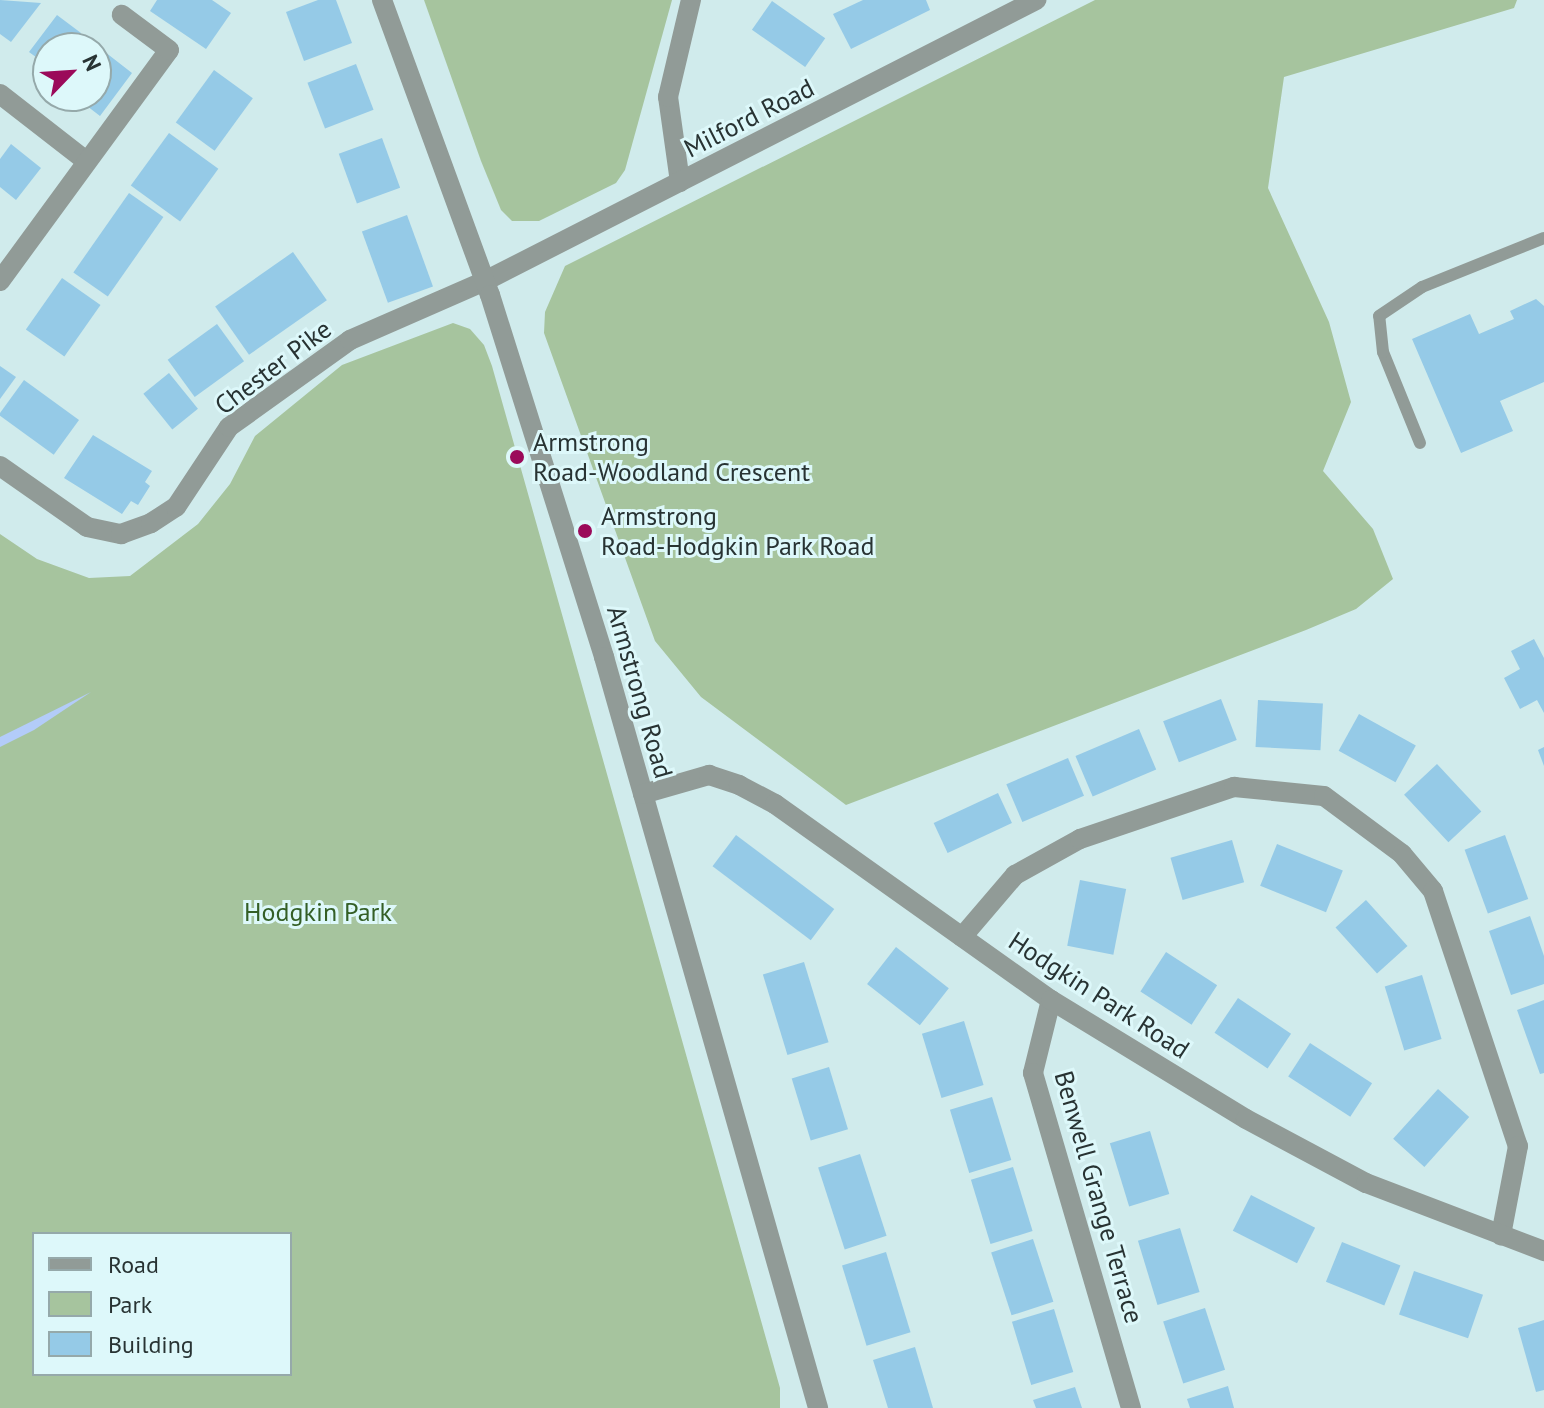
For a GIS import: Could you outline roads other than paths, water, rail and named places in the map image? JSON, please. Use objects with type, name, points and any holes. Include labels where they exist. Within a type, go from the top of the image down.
[{"type":"street","name":"Armstrong Road","points":[[382,0],[485,281],[643,794],[818,1408]]},
{"type":"street","points":[[680,182],[668,97],[691,0]]},
{"type":"street","name":"Milford Road","points":[[485,281],[1036,0]]},
{"type":"street","points":[[0,281],[169,50],[122,15]]},
{"type":"street","points":[[0,94],[86,161]]},
{"type":"street","name":"Chester Pike","points":[[0,466],[87,527],[121,534],[151,523],[176,507],[229,427],[350,340],[485,281]]},
{"type":"street","name":"Hodgkin Park Road","points":[[643,794],[709,775],[739,785],[775,804],[1051,1000],[1246,1119],[1353,1176],[1544,1251]]},
{"type":"street","points":[[962,937],[1015,875],[1080,839],[1234,787],[1324,796],[1402,854],[1433,891],[1518,1146],[1501,1235]]},
{"type":"street","name":"Benwell Grange Terrace","points":[[1051,1000],[1033,1073],[1131,1408]]},
{"type":"lane","points":[[1420,443],[1383,352],[1379,316],[1422,287],[1544,238]]},
{"type":"water","points":[[91,692],[34,730],[0,747],[0,737]]},
{"type":"place","name":"Armstrong Road-Woodland Crescent","points":[[517,457]]},
{"type":"place","name":"Armstrong Road-Hodgkin Park Road","points":[[585,531]]},
{"type":"park label","name":"Hodgkin Park","points":[[318,912]]}]
